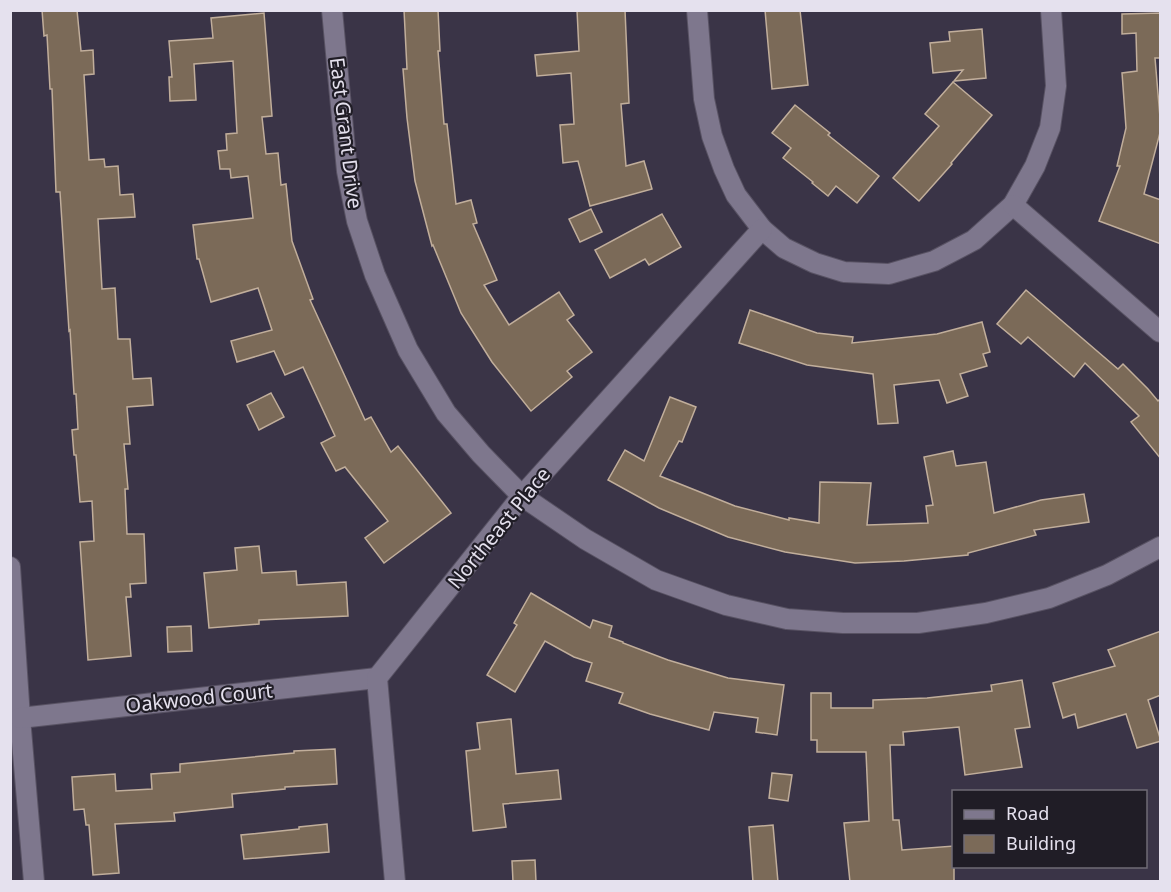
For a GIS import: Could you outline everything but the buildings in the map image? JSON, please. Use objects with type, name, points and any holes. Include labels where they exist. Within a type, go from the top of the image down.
[{"type":"street","name":"East Grant Drive","points":[[332,10],[347,171],[357,221],[375,275],[408,350],[446,412],[481,454],[522,496],[585,539],[656,580],[726,605],[788,619],[843,623],[918,623],[986,613],[1050,598],[1107,574],[1161,547]]},
{"type":"street","points":[[697,10],[704,99],[712,136],[736,195],[762,229],[784,248],[815,263],[844,272],[889,274],[934,261],[974,240],[1013,205],[1035,166],[1050,128],[1056,86],[1051,10]]},
{"type":"street","points":[[1013,205],[1161,332]]},
{"type":"street","name":"Northeast Place","points":[[377,678],[522,496],[762,229]]},
{"type":"street","points":[[10,567],[34,882]]},
{"type":"street","points":[[377,678],[395,882]]},
{"type":"street","name":"Oakwood Court","points":[[20,718],[377,678]]}]
